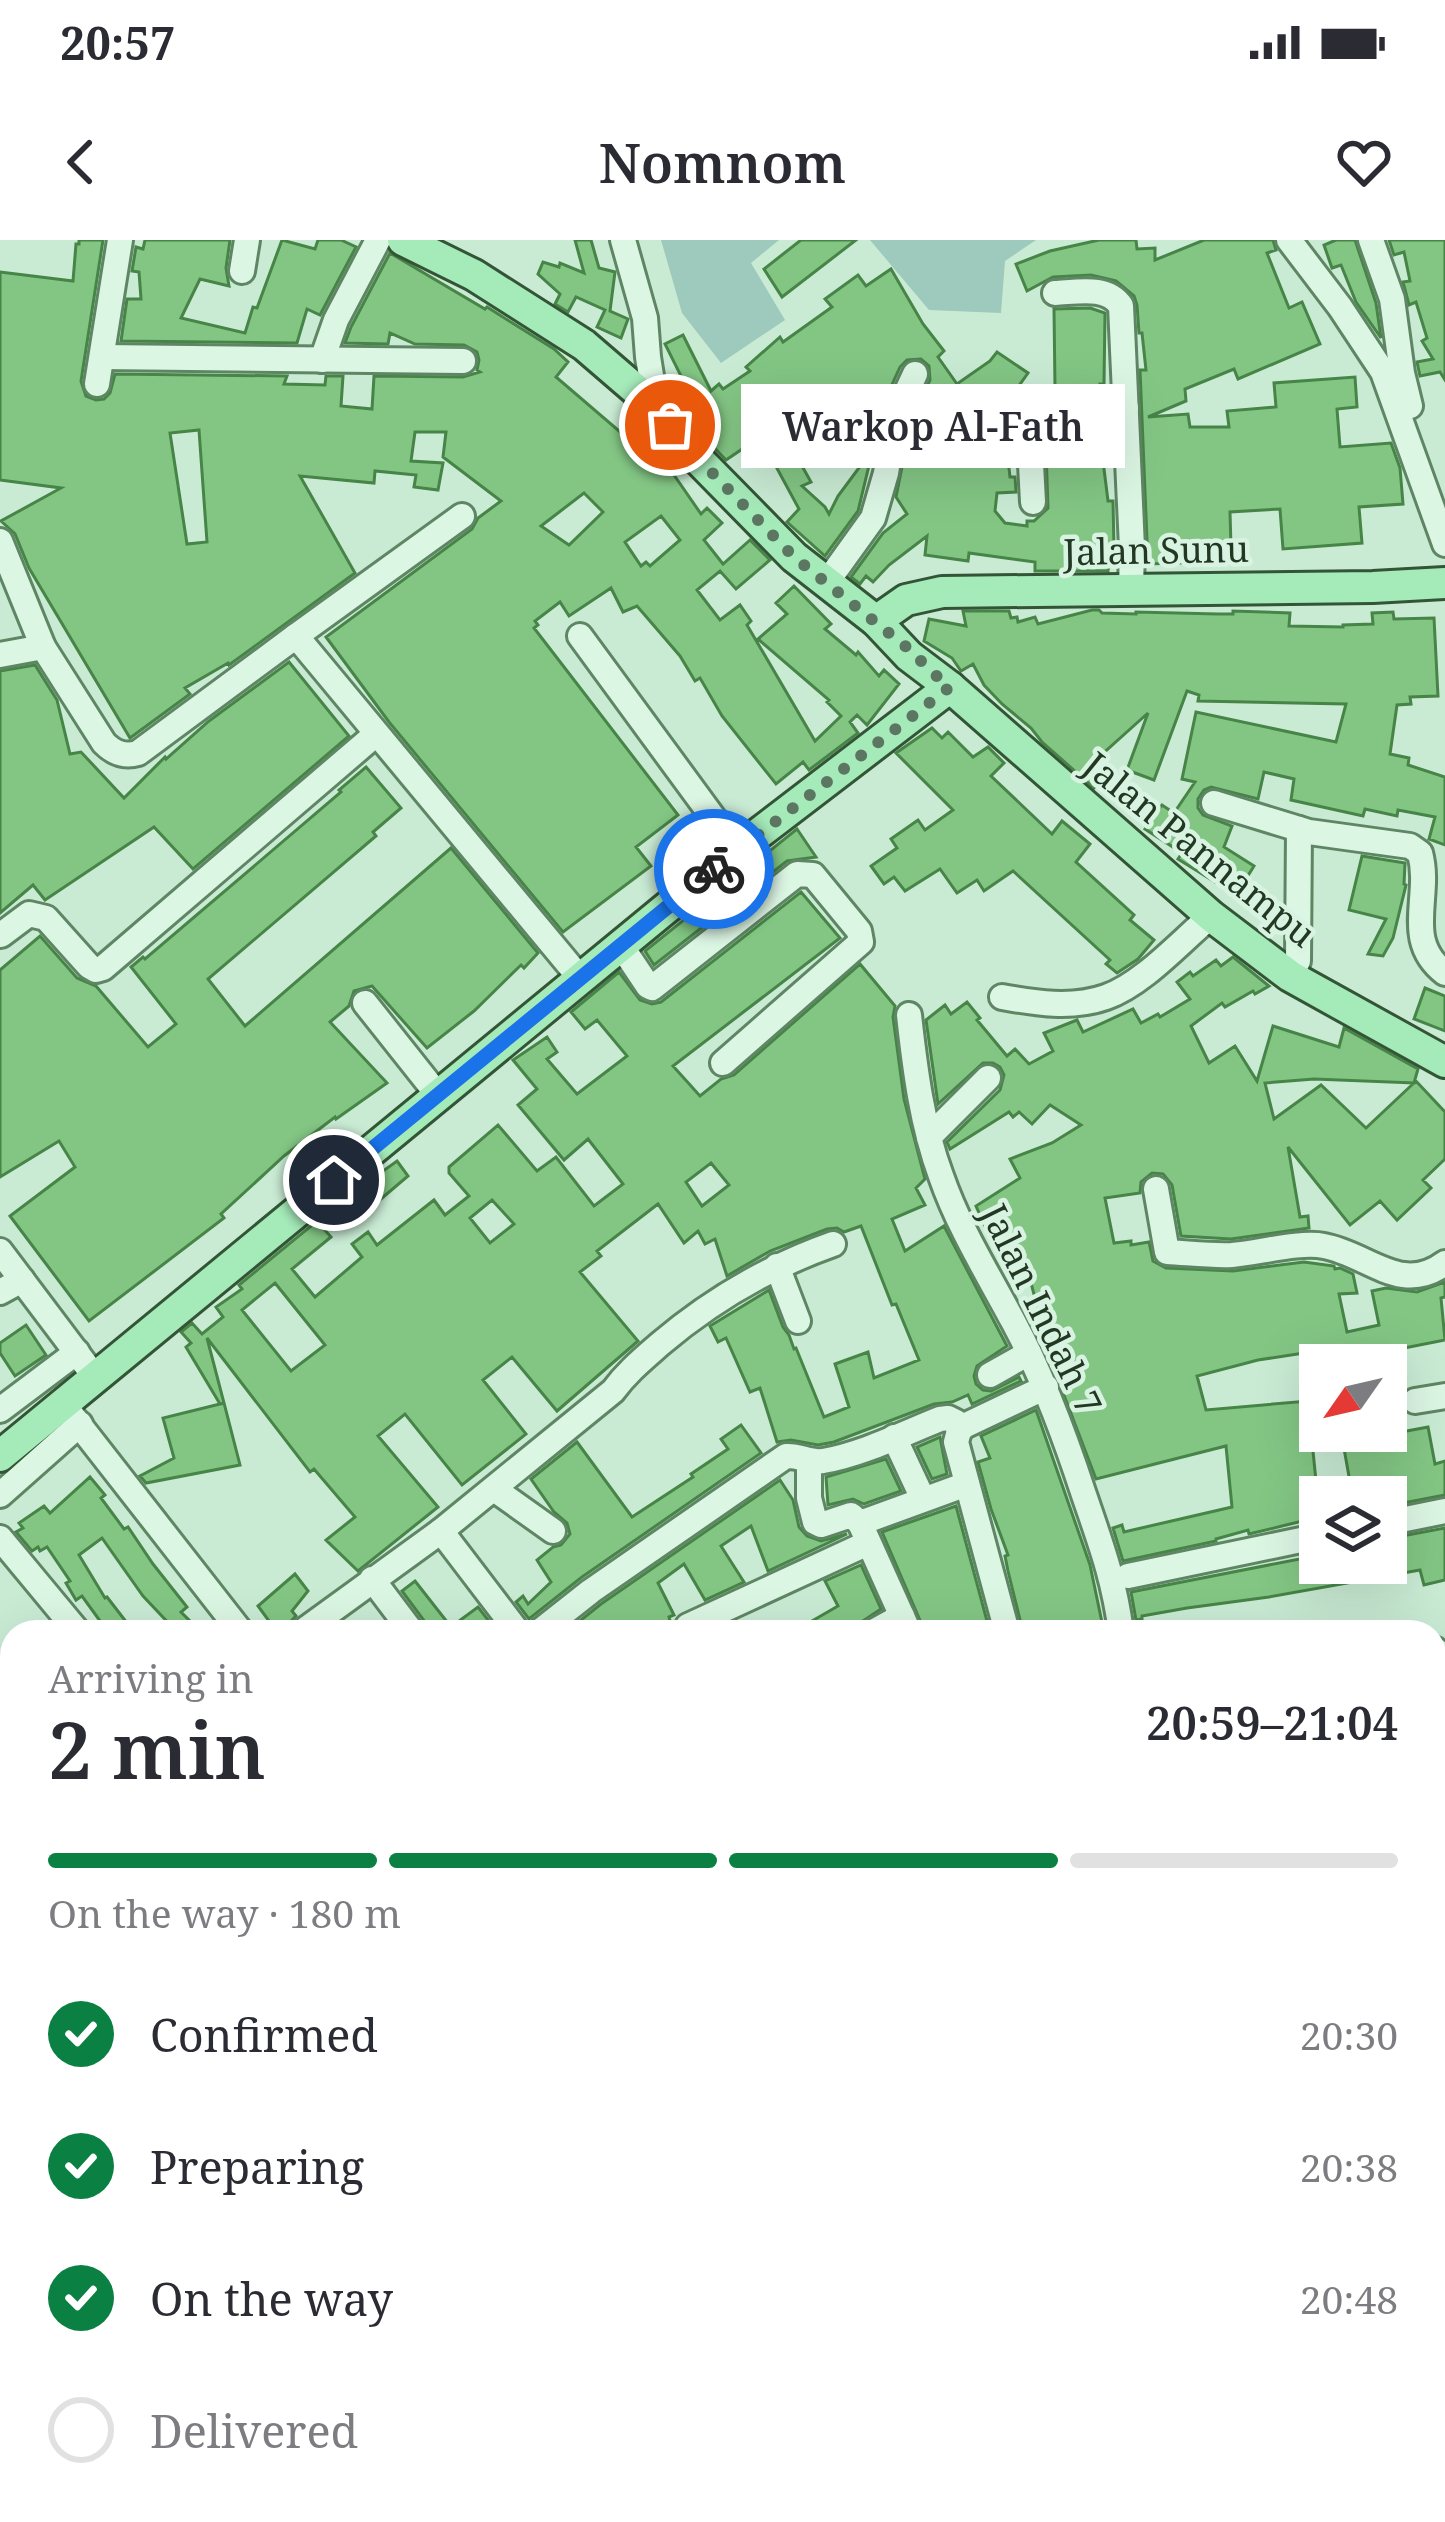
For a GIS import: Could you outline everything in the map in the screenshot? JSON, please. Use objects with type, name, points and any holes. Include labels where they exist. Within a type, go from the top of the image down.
[{"type":"main road","name":"Jalan Pannampu","points":[[403,240],[474,275],[584,344],[656,407],[704,465],[794,557],[914,653],[1211,916],[1290,976],[1445,1062]]},
{"type":"main road","name":"Jalan Sunu","points":[[884,630],[906,600],[942,592],[1445,583]]},
{"type":"main road","points":[[0,1456],[72,1414],[86,1365],[622,947],[938,678]]},
{"type":"street","points":[[97,384],[120,240]]},
{"type":"street","points":[[242,271],[247,240]]},
{"type":"street","points":[[322,360],[336,320],[378,240]]},
{"type":"street","points":[[622,240],[645,318],[656,407]]},
{"type":"street","points":[[1288,240],[1383,372],[1445,544]]},
{"type":"street","points":[[1370,240],[1392,299],[1402,373],[1445,512]]},
{"type":"street","points":[[1054,293],[1100,292],[1118,300],[1120,306],[1131,588]]},
{"type":"street","points":[[102,357],[463,362]]},
{"type":"street","points":[[827,582],[873,518],[895,417],[915,374]]},
{"type":"street","points":[[1033,502],[1028,407],[1126,408]]},
{"type":"street","points":[[0,541],[43,647],[104,743],[112,752],[130,755],[462,516]]},
{"type":"street","points":[[296,636],[580,979]]},
{"type":"street","points":[[580,636],[737,850]]},
{"type":"street","points":[[0,655],[43,647]]},
{"type":"street","points":[[1,934],[29,914],[38,915],[46,918],[88,966],[103,968],[376,734]]},
{"type":"street","points":[[1214,803],[1298,829],[1403,844],[1420,853],[1422,942],[1445,973]]},
{"type":"street","points":[[1290,976],[1298,961],[1298,829]]},
{"type":"street","points":[[622,947],[652,988],[797,874],[813,875],[856,927],[861,941],[723,1063]]},
{"type":"street","points":[[1002,997],[1065,1004],[1108,996],[1130,984],[1211,916]]},
{"type":"street","points":[[364,1004],[438,1095]]},
{"type":"street","name":"Jalan Indah 7","points":[[910,1015],[929,1137],[940,1173],[1046,1388],[1099,1530],[1119,1620]]},
{"type":"street","points":[[929,1137],[988,1078]]},
{"type":"street","points":[[1156,1190],[1167,1252],[1229,1255],[1319,1245],[1414,1276],[1432,1273],[1445,1263]]},
{"type":"street","points":[[318,1620],[494,1489],[613,1391],[626,1373],[685,1323],[730,1291],[833,1244]]},
{"type":"street","points":[[0,1251],[11,1286],[86,1365],[0,1410]]},
{"type":"street","points":[[778,1266],[798,1321]]},
{"type":"street","points":[[990,1375],[1029,1353]]},
{"type":"street","points":[[1004,1620],[956,1442],[964,1426],[1046,1388]]},
{"type":"street","points":[[1415,1400],[1445,1396]]},
{"type":"street","points":[[0,1496],[72,1414],[232,1620]]},
{"type":"street","points":[[554,1620],[786,1456],[809,1461],[838,1457],[948,1418],[959,1431]]},
{"type":"street","points":[[894,1436],[923,1499]]},
{"type":"street","points":[[809,1461],[808,1498],[815,1522],[820,1525],[851,1515],[904,1620]]},
{"type":"street","points":[[699,1620],[923,1499],[968,1484]]},
{"type":"street","points":[[494,1489],[554,1531]]},
{"type":"street","points":[[1407,1519],[1445,1511]]},
{"type":"street","points":[[441,1531],[509,1620]]},
{"type":"street","points":[[0,1538],[68,1620]]},
{"type":"street","points":[[1128,1576],[1299,1540]]},
{"type":"street","points":[[372,1580],[403,1620]]},
{"type":"shaded area","points":[[661,240],[779,240],[751,263],[785,320],[721,363],[682,313]]},
{"type":"shaded area","points":[[870,240],[1036,240],[1005,261],[1001,313],[929,310]]},
{"type":"building","points":[[79,240],[103,240],[81,381],[86,396],[104,399],[115,374],[287,376],[284,384],[325,385],[326,376],[343,376],[341,406],[372,409],[374,376],[463,377],[480,372],[477,352],[464,345],[415,344],[390,333],[388,344],[345,343],[390,253],[487,307],[568,362],[556,377],[633,443],[636,440],[657,467],[665,462],[701,514],[707,508],[722,523],[704,540],[723,564],[750,540],[770,560],[736,589],[720,571],[697,590],[720,620],[740,605],[751,621],[747,625],[815,741],[841,716],[758,639],[787,614],[776,603],[794,586],[831,624],[825,629],[856,655],[858,652],[879,676],[884,670],[899,684],[867,725],[857,715],[850,722],[858,733],[809,770],[803,762],[776,784],[722,716],[700,678],[695,681],[637,606],[623,612],[611,588],[569,616],[560,602],[535,621],[534,628],[678,815],[636,847],[651,866],[563,932],[389,722],[326,637],[472,529],[478,518],[501,501],[443,457],[446,432],[415,432],[411,461],[443,463],[438,490],[414,487],[416,475],[375,471],[374,483],[300,476],[355,573],[229,665],[185,688],[190,694],[130,738],[29,568],[15,534],[1,521],[61,488],[0,480],[0,272],[73,281]],"holes":[[[199,430],[207,542],[187,544],[170,433]],[[584,493],[603,512],[569,545],[541,526]],[[661,516],[680,540],[650,566],[646,562],[641,566],[625,542]]]},
{"type":"building","points":[[145,240],[230,240],[229,286],[200,279],[181,318],[245,333],[282,240],[315,249],[318,240],[341,240],[356,247],[320,315],[307,309],[297,343],[121,341],[127,299],[141,299],[139,272],[132,271],[136,247],[143,249]]},
{"type":"building","points":[[575,240],[591,240],[599,268],[615,272],[610,311],[628,319],[621,338],[597,327],[605,310],[576,297],[568,312],[555,304],[560,294],[538,274],[543,262],[584,273]]},
{"type":"building","points":[[801,240],[856,240],[782,297],[764,269]]},
{"type":"building","points":[[1099,240],[1136,240],[1137,249],[1155,248],[1155,260],[1204,240],[1273,240],[1276,250],[1267,253],[1289,308],[1302,302],[1320,344],[1238,379],[1234,369],[1185,389],[1186,401],[1148,417],[1188,414],[1190,427],[1229,427],[1227,411],[1276,407],[1274,383],[1355,377],[1357,407],[1337,409],[1340,447],[1391,443],[1400,468],[1403,504],[1359,507],[1362,543],[1283,549],[1280,509],[1230,512],[1231,547],[1239,547],[1239,561],[1148,564],[1140,370],[1146,370],[1134,296],[1116,281],[1091,275],[1053,277],[1027,291],[1016,264]]},
{"type":"building","points":[[1355,240],[1376,303],[1381,338],[1356,302],[1341,265],[1332,268],[1324,245]]},
{"type":"building","points":[[1389,240],[1445,240],[1445,380],[1440,372],[1420,376],[1417,362],[1433,359],[1422,341],[1427,338],[1416,302],[1409,305],[1403,282],[1410,281],[1404,252],[1394,255]]},
{"type":"building","points":[[891,269],[944,351],[938,357],[957,384],[997,352],[1028,373],[1006,404],[1012,404],[1012,423],[1003,424],[1001,388],[965,413],[1009,468],[1010,477],[1015,477],[1016,492],[997,493],[995,511],[1005,523],[1027,526],[1027,521],[1034,521],[1048,508],[1045,421],[1101,423],[1102,439],[1107,439],[1103,461],[1108,501],[1113,501],[1114,548],[1110,548],[1108,571],[1035,571],[1035,562],[969,553],[968,561],[925,555],[927,536],[873,582],[866,576],[860,584],[851,577],[883,533],[907,514],[896,497],[911,422],[930,380],[929,366],[921,359],[907,360],[900,367],[880,411],[873,447],[861,454],[834,432],[842,420],[813,393],[778,423],[811,482],[802,486],[829,514],[873,449],[858,511],[825,556],[787,522],[799,509],[760,437],[726,460],[707,440],[714,435],[684,405],[689,401],[679,389],[685,384],[665,344],[683,335],[711,391],[719,384],[723,389],[750,371],[746,367],[780,337],[783,342],[832,307],[825,299],[858,275],[866,286]]},
{"type":"building","points":[[1090,308],[1105,313],[1104,384],[1100,390],[1055,388],[1054,309]]},
{"type":"building","points":[[1092,610],[1290,613],[1289,626],[1373,624],[1372,613],[1393,612],[1394,619],[1434,618],[1438,696],[1410,697],[1411,704],[1397,705],[1390,754],[1409,758],[1408,765],[1445,777],[1445,845],[1429,839],[1435,817],[1365,809],[1363,816],[1291,800],[1294,779],[1264,772],[1258,799],[1211,787],[1198,799],[1203,815],[1232,826],[1224,847],[1254,866],[1236,895],[1178,859],[1182,853],[1145,829],[1162,805],[1174,813],[1195,782],[1182,779],[1196,712],[1336,742],[1346,704],[1198,701],[1199,695],[1187,691],[1154,780],[1127,770],[1148,713],[1089,766],[1103,778],[1094,788],[1002,704],[973,664],[961,671],[952,658],[924,641],[929,619],[966,626],[963,611],[1009,611],[1018,622],[1035,617],[1038,624]]},
{"type":"building","points":[[289,662],[349,736],[193,869],[154,827],[45,900],[33,885],[0,913],[0,671],[35,665],[57,700],[70,754],[81,752],[124,798],[165,757]]},
{"type":"building","points":[[932,728],[942,738],[948,732],[973,757],[988,747],[1004,763],[991,776],[1052,834],[1062,821],[1090,844],[1076,862],[1154,940],[1138,959],[1117,973],[1106,964],[1110,960],[1013,871],[984,891],[977,880],[957,893],[940,869],[905,891],[894,877],[884,884],[871,866],[897,848],[891,839],[918,820],[925,830],[953,810],[896,753]]},
{"type":"building","points":[[366,767],[401,808],[373,832],[376,836],[208,979],[245,1026],[451,848],[538,953],[427,1048],[372,986],[354,991],[349,1006],[330,1022],[387,1083],[284,1156],[221,1214],[224,1218],[89,1321],[10,1216],[75,1167],[59,1141],[0,1177],[0,970],[40,936],[77,978],[96,986],[148,1047],[176,1024],[131,967]]},
{"type":"building","points":[[797,829],[816,857],[787,861],[654,965],[645,951]]},
{"type":"building","points":[[1362,856],[1405,863],[1406,885],[1393,938],[1383,956],[1368,954],[1386,919],[1349,910]]},
{"type":"building","points":[[801,892],[840,938],[673,1066],[700,1096],[734,1075],[860,964],[895,1006],[904,1099],[925,1179],[916,1188],[925,1205],[892,1219],[905,1251],[944,1226],[1007,1346],[977,1366],[976,1384],[991,1391],[1019,1377],[1021,1381],[972,1404],[968,1395],[934,1404],[834,1442],[777,1442],[760,1388],[750,1392],[726,1338],[718,1342],[710,1326],[769,1290],[824,1417],[849,1407],[835,1364],[868,1352],[874,1378],[919,1360],[861,1226],[844,1232],[827,1229],[770,1251],[727,1276],[715,1239],[705,1244],[698,1231],[684,1243],[658,1204],[597,1251],[601,1256],[580,1272],[638,1341],[557,1411],[512,1357],[483,1380],[526,1434],[462,1485],[405,1414],[378,1436],[438,1507],[358,1571],[326,1540],[355,1517],[314,1469],[310,1472],[207,1338],[240,1465],[146,1483],[140,1476],[174,1458],[163,1418],[220,1404],[181,1332],[192,1323],[202,1334],[223,1317],[216,1307],[317,1221],[331,1237],[292,1269],[315,1297],[362,1257],[352,1244],[368,1232],[377,1245],[434,1200],[445,1215],[469,1196],[449,1167],[498,1125],[537,1171],[556,1157],[594,1206],[623,1184],[588,1139],[564,1160],[518,1105],[537,1089],[513,1060],[547,1037],[557,1052],[547,1059],[577,1094],[627,1056],[597,1020],[585,1029],[571,1012],[619,972],[640,1000],[661,1002]],"holes":[[[711,1163],[729,1185],[702,1206],[686,1182]],[[492,1200],[514,1224],[490,1243],[470,1218]],[[275,1283],[325,1345],[291,1371],[242,1310]]]},
{"type":"building","points":[[1233,957],[1269,986],[1225,1007],[1222,1003],[1191,1026],[1209,1063],[1235,1046],[1257,1081],[1273,1026],[1339,1047],[1344,1028],[1418,1069],[1414,1083],[1445,1112],[1445,1159],[1423,1180],[1431,1188],[1397,1220],[1380,1201],[1350,1225],[1288,1147],[1300,1217],[1308,1216],[1309,1228],[1231,1239],[1181,1236],[1172,1185],[1163,1174],[1152,1173],[1141,1182],[1140,1193],[1105,1198],[1114,1243],[1149,1242],[1153,1261],[1166,1268],[1233,1271],[1304,1262],[1340,1268],[1353,1274],[1357,1293],[1339,1294],[1347,1332],[1379,1325],[1372,1291],[1417,1292],[1445,1282],[1445,1297],[1441,1298],[1445,1340],[1407,1348],[1299,1344],[1299,1354],[1197,1376],[1206,1410],[1299,1402],[1299,1452],[1313,1452],[1316,1476],[1299,1476],[1299,1522],[1123,1561],[1113,1528],[1122,1525],[1124,1532],[1232,1507],[1226,1446],[1096,1479],[1054,1369],[1024,1257],[1010,1262],[976,1206],[1020,1178],[1010,1159],[1052,1143],[1081,1125],[1050,1105],[1032,1124],[1019,1112],[1013,1117],[1009,1112],[950,1149],[947,1142],[1000,1090],[1004,1075],[993,1063],[983,1063],[938,1104],[926,1020],[945,1005],[951,1014],[967,1002],[1007,1056],[1015,1049],[1029,1064],[1053,1051],[1044,1033],[1077,1020],[1083,1032],[1133,1009],[1141,1023],[1160,1017],[1190,999],[1177,982],[1216,960],[1221,966]],"holes":[[[1314,1079],[1414,1083],[1366,1128],[1321,1085],[1274,1119],[1265,1083]]]},
{"type":"building","points":[[1425,988],[1445,996],[1445,1031],[1414,1019]]},
{"type":"building","points":[[397,1161],[408,1176],[355,1221],[340,1202]]},
{"type":"building","points":[[26,1325],[46,1355],[15,1376],[0,1353],[0,1343]]},
{"type":"building","points":[[1036,1410],[1090,1565],[1101,1620],[1020,1620],[1008,1555],[978,1462],[990,1458],[981,1436]]},
{"type":"building","points":[[741,1425],[761,1453],[529,1619],[516,1602],[523,1596],[528,1604],[551,1582],[537,1560],[570,1534],[567,1523],[531,1479],[577,1442],[632,1517],[728,1449],[721,1439]]},
{"type":"building","points":[[1428,1427],[1435,1464],[1445,1461],[1445,1495],[1407,1502],[1407,1476],[1349,1476],[1345,1452],[1407,1452],[1407,1431]]},
{"type":"building","points":[[940,1437],[947,1474],[932,1479],[917,1447]]},
{"type":"building","points":[[886,1459],[901,1491],[864,1504],[853,1499],[828,1505],[826,1477]]},
{"type":"building","points":[[90,1477],[124,1529],[128,1527],[187,1607],[181,1612],[189,1620],[166,1620],[102,1538],[79,1555],[125,1620],[99,1620],[82,1596],[76,1600],[66,1583],[70,1581],[47,1547],[32,1551],[16,1532],[23,1528],[19,1523],[44,1506],[50,1513]]},
{"type":"building","points":[[780,1480],[807,1536],[821,1541],[847,1534],[768,1571],[751,1526],[721,1546],[744,1582],[705,1600],[684,1564],[658,1583],[674,1615],[670,1620],[581,1620]]},
{"type":"building","points":[[956,1506],[987,1620],[920,1620],[882,1532]]},
{"type":"building","points":[[1445,1528],[1445,1580],[1424,1585],[1420,1570],[1407,1572],[1407,1535]]},
{"type":"building","points":[[1299,1559],[1299,1584],[1342,1584],[1136,1620],[1131,1592]]},
{"type":"building","points":[[861,1565],[881,1609],[864,1620],[814,1620],[838,1606],[825,1581]]},
{"type":"building","points":[[295,1574],[308,1591],[292,1611],[296,1616],[292,1620],[268,1620],[258,1606]]},
{"type":"building","points":[[415,1581],[446,1620],[424,1620],[402,1591]]},
{"type":"building","points":[[478,1607],[488,1620],[460,1620]]},
{"type":"way so far","points":[[670,425],[794,557],[950,687],[714,869]]},
{"type":"place","name":"Warkop Al-Fath","points":[[670,425]]},
{"type":"route","points":[[334,1180],[714,869]]}]
